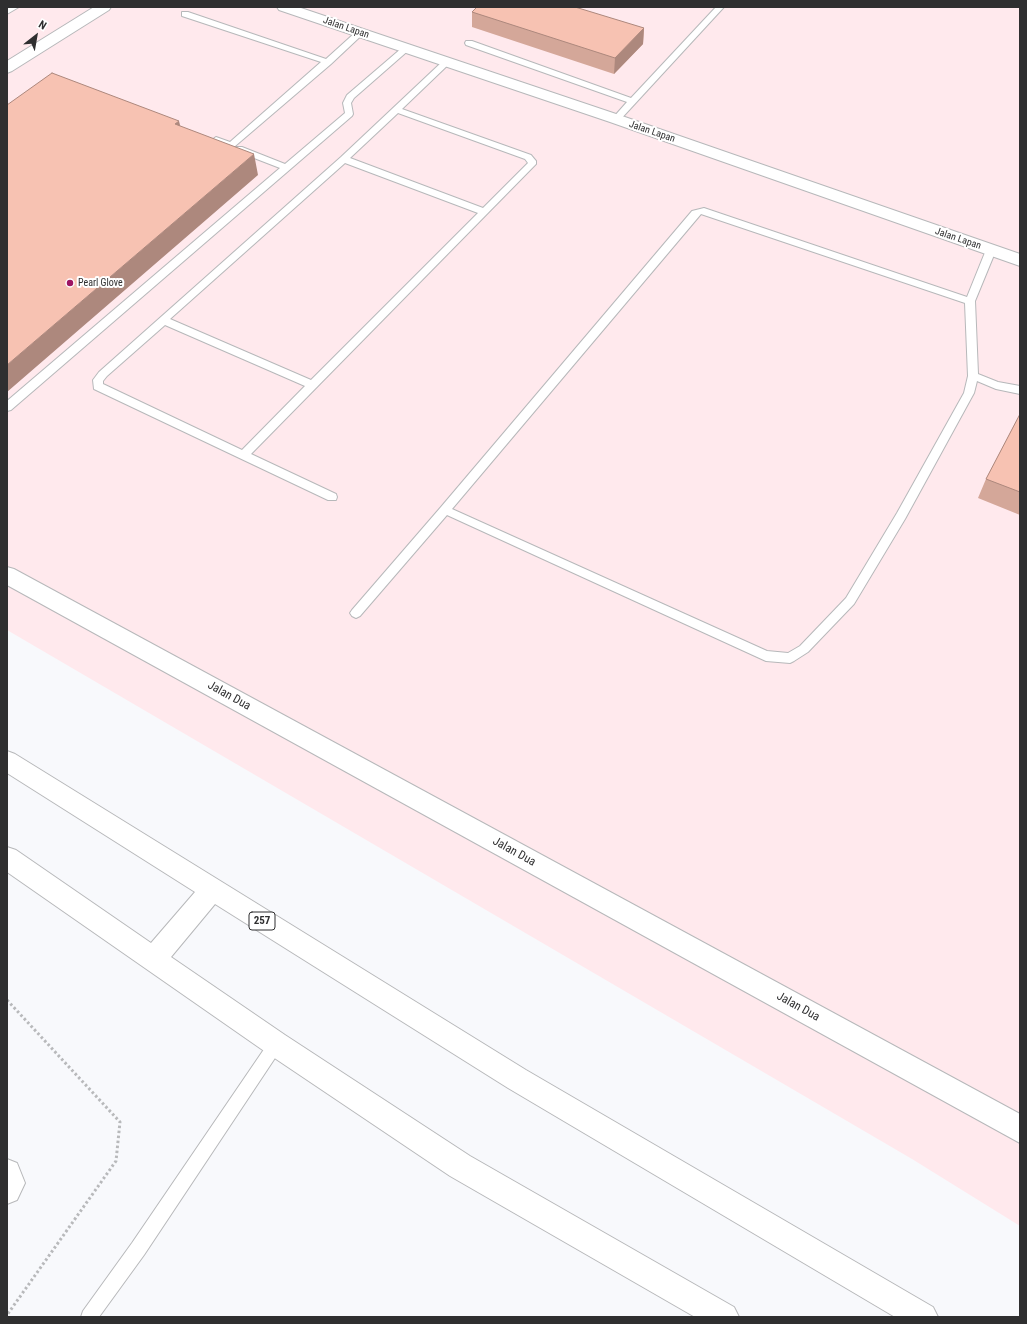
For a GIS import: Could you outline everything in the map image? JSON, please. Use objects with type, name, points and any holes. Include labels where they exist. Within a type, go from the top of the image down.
[{"type":"main road","points":[[7,68],[104,7]]},
{"type":"main road","name":"Jalan Lapan","points":[[284,7],[446,63],[616,119],[1020,260]]},
{"type":"main road","name":"Jalan Dua","points":[[7,575],[1020,1129]]},
{"type":"main road","name":"257","points":[[7,761],[517,1079],[923,1317]]},
{"type":"main road","points":[[7,858],[276,1044],[460,1166],[724,1317]]},
{"type":"main road","points":[[153,959],[212,890]]},
{"type":"main road","points":[[7,1173],[10,1183],[7,1190]]},
{"type":"lane","points":[[7,12],[14,7]]},
{"type":"lane","points":[[616,119],[720,7]]},
{"type":"lane","points":[[185,14],[328,62]]},
{"type":"lane","points":[[231,145],[360,33]]},
{"type":"lane","points":[[469,42],[633,101]]},
{"type":"lane","points":[[7,407],[349,114],[347,103],[350,98],[406,49]]},
{"type":"lane","points":[[332,497],[98,386],[98,380],[344,159],[446,63]]},
{"type":"lane","points":[[244,454],[532,164],[532,160],[528,157],[397,110]]},
{"type":"lane","points":[[208,137],[287,168]]},
{"type":"lane","points":[[344,159],[485,212]]},
{"type":"lane","points":[[356,613],[446,510],[690,219],[699,211],[704,211],[970,301]]},
{"type":"lane","points":[[446,510],[766,656],[790,658],[804,649],[850,601],[901,516],[969,393],[973,376],[970,301],[991,250]]},
{"type":"lane","points":[[164,320],[312,384]]},
{"type":"lane","points":[[973,376],[996,385],[1020,390]]},
{"type":"lane","points":[[89,1317],[138,1249],[276,1044]]},
{"type":"path","points":[[7,1000],[120,1122],[116,1161],[7,1315]]},
{"type":"shaded area","points":[[7,7],[1020,7],[1020,1226],[912,1159],[7,630]]},
{"type":"building","points":[[477,7],[575,7],[644,28],[615,58],[472,12]]},
{"type":"building","name":"Pearl Glove","points":[[52,73],[179,121],[175,124],[254,154],[7,365],[7,105]]},
{"type":"building","points":[[1020,414],[1020,492],[986,479]]},
{"type":"place","name":"Pearl Glove","points":[[70,283]]}]
